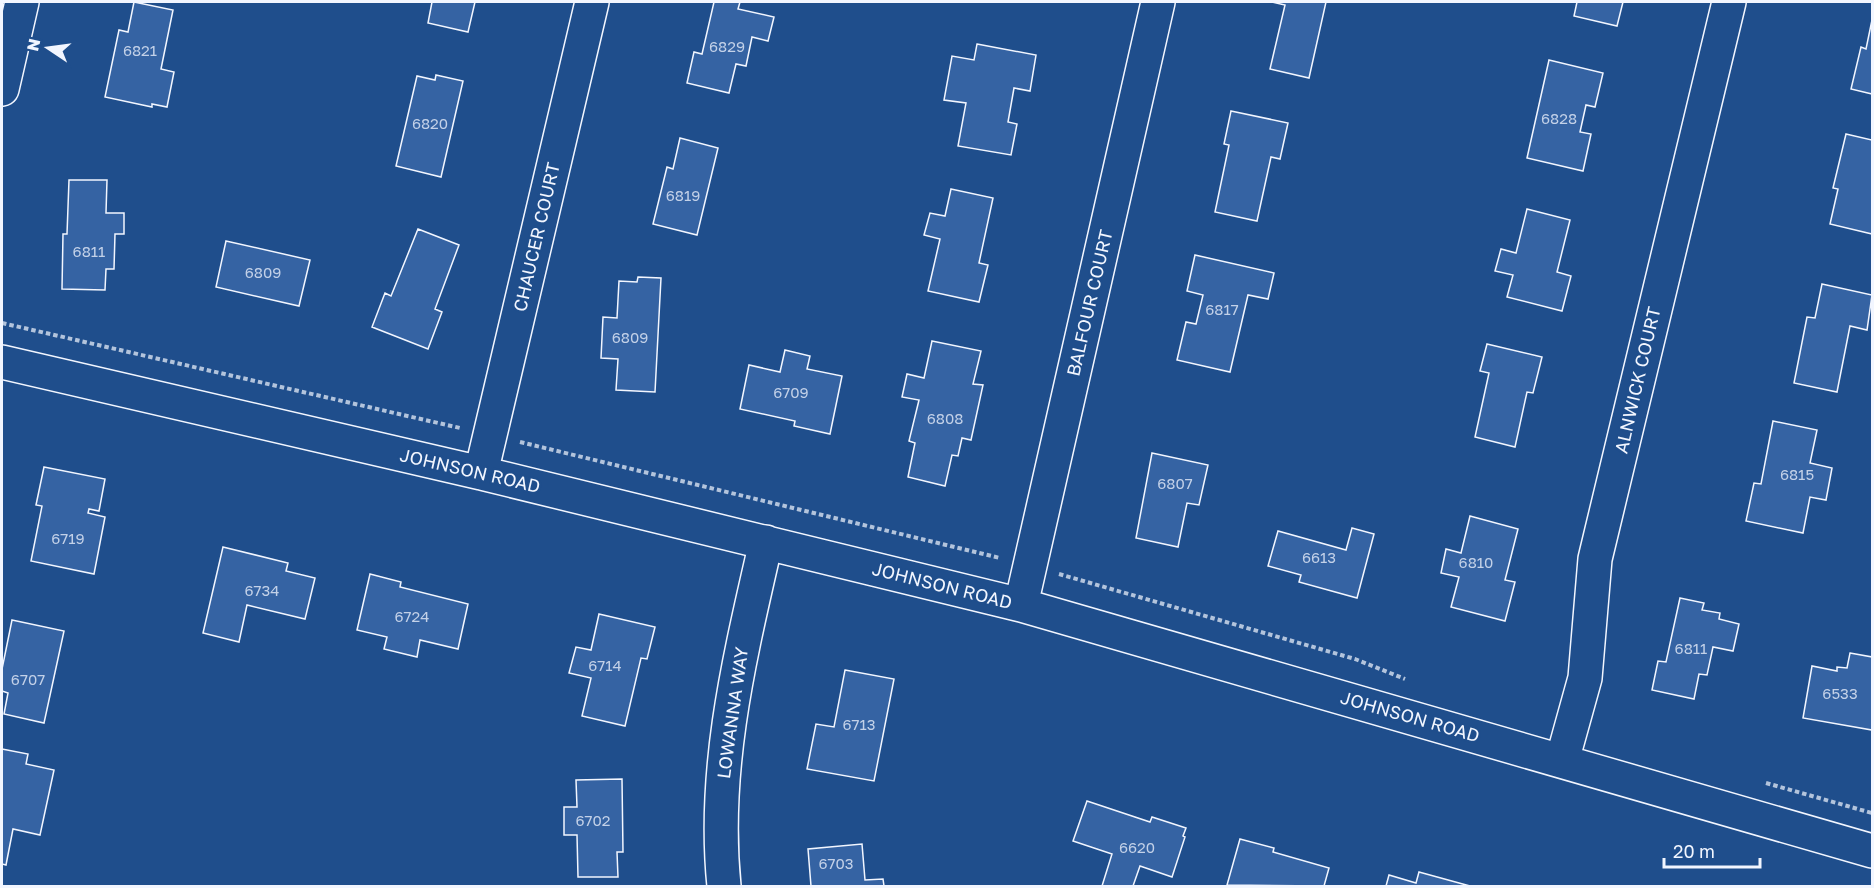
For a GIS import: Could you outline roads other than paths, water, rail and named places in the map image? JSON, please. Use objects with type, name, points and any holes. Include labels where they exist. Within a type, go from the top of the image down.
[{"type":"street","points":[[2,89],[22,2]]},
{"type":"street","name":"CHAUCER COURT","points":[[482,473],[592,2]]},
{"type":"street","name":"BALFOUR COURT","points":[[1021,605],[1158,2]]},
{"type":"street","name":"ALNWICK COURT","points":[[1562,761],[1585,678],[1595,559],[1729,2]]},
{"type":"street","name":"JOHNSON ROAD","points":[[2,362],[482,473],[1021,605],[1872,851]]},
{"type":"street","name":"LOWANNA WAY","points":[[724,886],[721,838],[724,755],[734,683],[766,542]]}]
